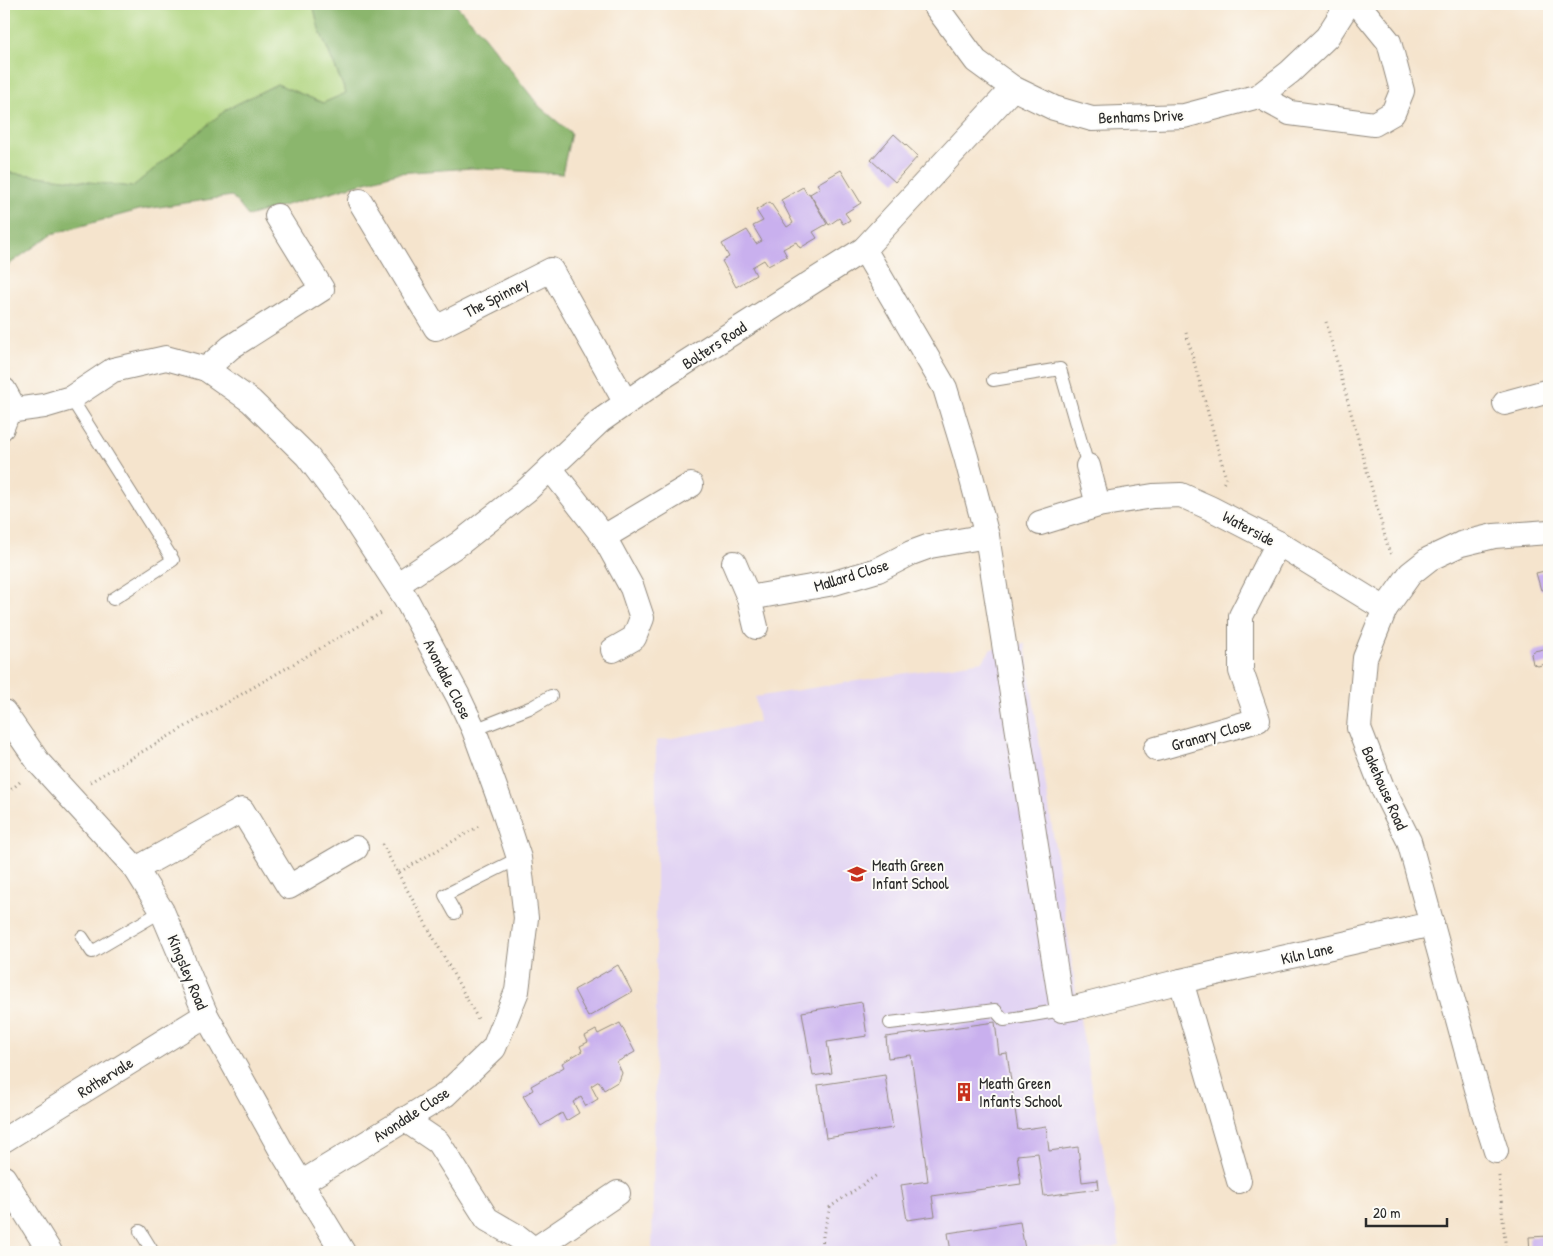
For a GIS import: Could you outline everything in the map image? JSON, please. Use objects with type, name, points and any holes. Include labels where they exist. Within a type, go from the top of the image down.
[{"type":"street","name":"Benhams Drive","points":[[934,4],[976,61],[1013,88],[1054,108],[1092,119],[1184,116],[1259,96],[1290,72],[1327,37],[1348,4]]},
{"type":"street","points":[[1259,96],[1290,113],[1374,124],[1393,113],[1402,91],[1389,42],[1358,4]]},
{"type":"street","name":"Bolters Road","points":[[402,592],[527,490],[600,421],[663,377],[864,249],[1013,88]]},
{"type":"street","name":"The Spinney","points":[[360,201],[436,328],[551,270],[626,403]]},
{"type":"street","points":[[206,369],[231,347],[322,289],[277,216]]},
{"type":"street","points":[[864,249],[945,388],[966,458],[987,536],[1070,1009]]},
{"type":"street","name":"Avondale Close","points":[[9,400],[44,406],[70,398],[113,370],[166,358],[206,369],[251,401],[307,456],[348,510],[402,592],[458,696],[474,730],[519,858],[526,918],[518,991],[494,1048],[445,1095],[301,1183]]},
{"type":"street","points":[[1505,404],[1549,391]]},
{"type":"street","points":[[1088,466],[1098,505]]},
{"type":"street","points":[[550,468],[604,537],[632,588],[642,618],[634,638],[613,650]]},
{"type":"street","points":[[604,537],[691,485]]},
{"type":"street","name":"Waterside","points":[[1040,523],[1098,505],[1153,496],[1181,495],[1278,543],[1385,609]]},
{"type":"street","name":"Bakehouse Road","points":[[1496,1151],[1482,1107],[1409,841],[1382,787],[1359,728],[1365,658],[1385,609],[1410,574],[1429,559],[1461,544],[1494,536],[1549,532]]},
{"type":"street","name":"Mallard Close","points":[[749,598],[834,583],[878,570],[911,553],[930,546],[987,536]]},
{"type":"street","name":"Granary Close","points":[[1156,749],[1258,720],[1241,671],[1241,616],[1278,543]]},
{"type":"street","points":[[734,563],[749,598],[756,628]]},
{"type":"street","name":"Kingsley Road","points":[[4,712],[39,763],[102,829],[136,869],[162,911],[206,1014],[280,1150],[343,1252]]},
{"type":"street","points":[[136,869],[242,810],[288,887],[356,848]]},
{"type":"street","name":"Kiln Lane","points":[[1070,1009],[1181,981],[1432,924]]},
{"type":"street","points":[[1181,981],[1239,1181]]},
{"type":"street","name":"Rothervale","points":[[4,1140],[206,1014]]},
{"type":"street","points":[[404,1119],[438,1142],[488,1219],[518,1237],[535,1251],[618,1193]]},
{"type":"street","points":[[4,1178],[50,1252]]},
{"type":"lane","points":[[993,380],[1060,369],[1088,466]]},
{"type":"lane","points":[[70,398],[173,560],[113,599]]},
{"type":"lane","points":[[4,434],[7,431],[9,400]]},
{"type":"lane","points":[[474,730],[532,708],[551,696]]},
{"type":"lane","points":[[455,913],[445,896],[519,858]]},
{"type":"lane","points":[[82,937],[92,952],[162,911]]},
{"type":"lane","points":[[890,1023],[995,1010],[1004,1020],[1070,1009]]},
{"type":"lane","points":[[140,1230],[153,1252]]},
{"type":"path","points":[[1326,322],[1389,551],[1410,574]]},
{"type":"path","points":[[1186,332],[1226,478],[1210,508]]},
{"type":"path","points":[[68,794],[402,592]]},
{"type":"path","points":[[398,873],[504,812]]},
{"type":"path","points":[[356,848],[377,836],[494,1048]]},
{"type":"path","points":[[1496,1151],[1506,1252]]},
{"type":"path","points":[[822,1252],[823,1235],[830,1206],[877,1175]]},
{"type":"shaded area","name":"Meath Green Infant School","points":[[1025,644],[1081,1025],[1120,1246],[1081,1252],[652,1252],[656,1026],[656,741],[759,722],[755,697],[983,661],[991,649]]},
{"type":"green space","points":[[4,4],[313,4],[319,29],[346,93],[323,103],[277,84],[227,109],[132,187],[4,172]]},
{"type":"green space","points":[[313,4],[455,4],[479,30],[540,107],[571,133],[562,174],[472,168],[397,173],[248,216],[232,196],[139,210],[52,234],[4,268],[4,172],[132,187],[227,109],[277,84],[323,103],[346,93],[319,29]]},
{"type":"building","points":[[894,134],[918,156],[895,182],[871,160]]},
{"type":"building","points":[[841,170],[861,203],[845,213],[850,220],[843,224],[839,218],[829,225],[810,194],[820,188],[817,184]]},
{"type":"building","points":[[803,187],[807,194],[809,193],[827,224],[813,232],[817,238],[800,248],[796,242],[783,249],[787,256],[768,266],[764,260],[752,267],[756,275],[736,287],[722,261],[729,257],[722,244],[747,230],[756,244],[762,241],[753,226],[763,221],[756,210],[770,202],[787,227],[793,223],[781,200]]},
{"type":"building","points":[[1549,570],[1549,588],[1541,590],[1536,573]]},
{"type":"building","points":[[1549,648],[1549,663],[1538,666],[1533,664],[1531,654],[1534,651]]},
{"type":"building","points":[[618,965],[632,992],[588,1017],[574,990]]},
{"type":"building","points":[[862,1002],[867,1036],[827,1042],[832,1073],[813,1076],[802,1012]]},
{"type":"building","name":"Meath Green Infants School","points":[[995,1022],[999,1054],[1007,1053],[1018,1130],[1046,1126],[1049,1151],[1078,1147],[1082,1182],[1098,1180],[1099,1189],[1044,1196],[1038,1153],[1017,1155],[1021,1184],[932,1196],[935,1216],[907,1220],[901,1185],[928,1181],[911,1055],[888,1058],[886,1037]]},
{"type":"building","points":[[620,1023],[635,1052],[617,1062],[622,1073],[619,1081],[604,1090],[599,1081],[591,1086],[598,1099],[586,1106],[581,1097],[573,1102],[579,1113],[566,1121],[562,1113],[541,1126],[523,1096],[533,1090],[531,1086],[564,1067],[562,1063],[582,1051],[580,1046],[588,1042],[585,1036],[596,1030],[598,1034]]},
{"type":"building","points":[[885,1075],[893,1128],[826,1138],[818,1085]]},
{"type":"building","points":[[1020,1222],[1025,1249],[1006,1252],[951,1252],[948,1233]]},
{"type":"building","points":[[1549,1236],[1549,1252],[1530,1252],[1529,1237]]},
{"type":"place","name":"Meath Green Infant School","points":[[857,874]]},
{"type":"place","name":"Meath Green Infants School","points":[[964,1092]]}]
